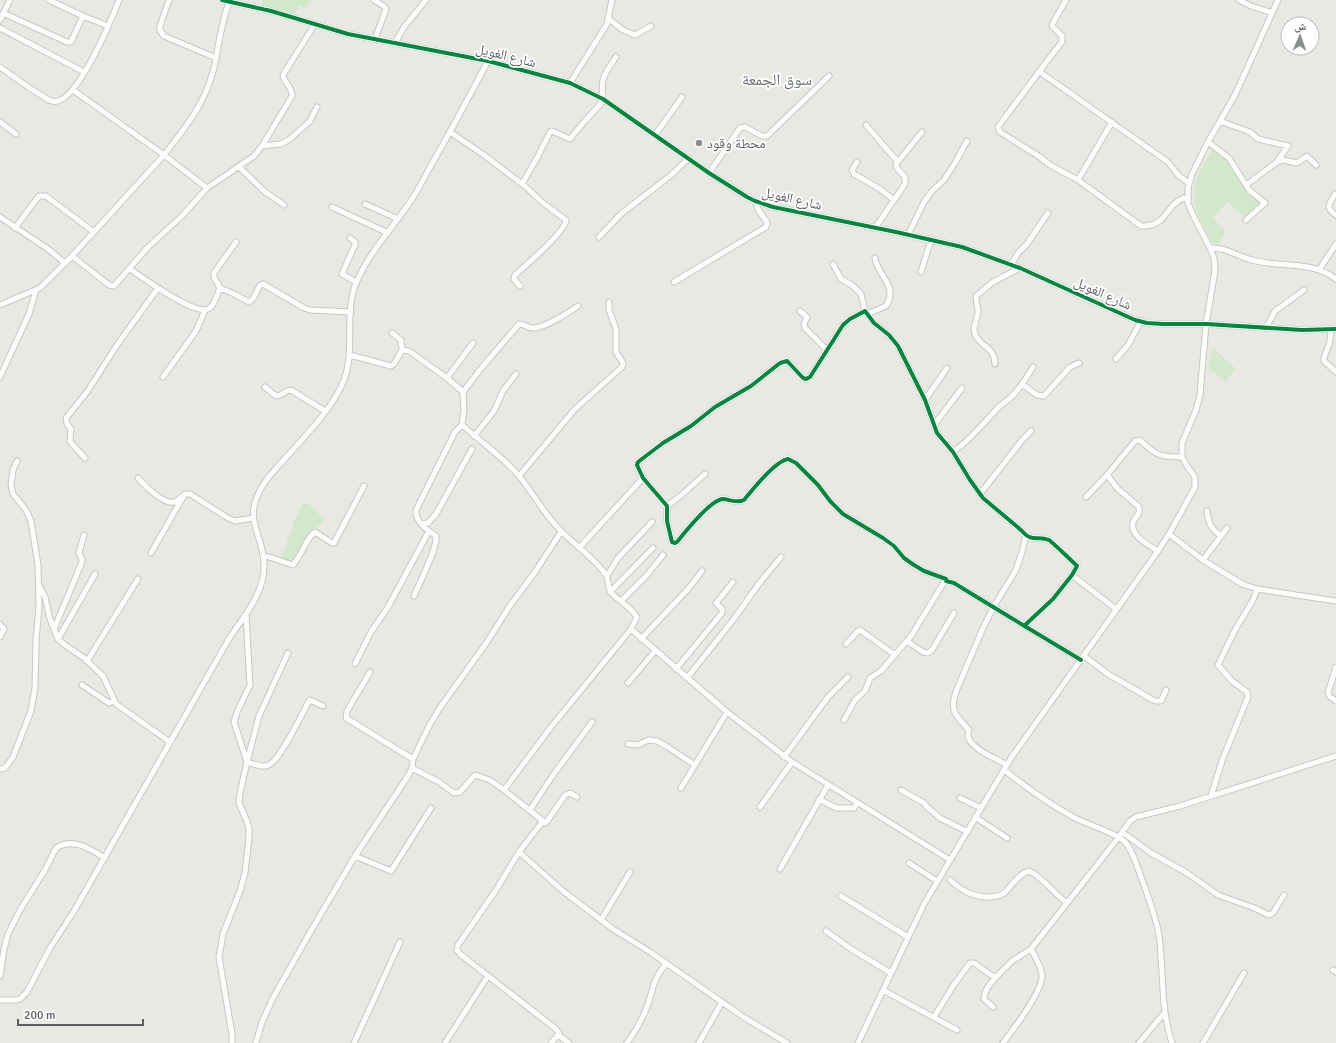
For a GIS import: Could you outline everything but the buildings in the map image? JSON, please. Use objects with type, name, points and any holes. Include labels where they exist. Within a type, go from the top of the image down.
[{"type":"street","points":[[0,20],[10,0]]},
{"type":"street","points":[[49,0],[108,26]]},
{"type":"street","points":[[0,68],[52,102],[61,101],[66,98],[84,72],[108,26],[119,0]]},
{"type":"street","points":[[169,0],[160,26],[161,33],[164,36],[216,58]]},
{"type":"street","name":"شارع الغويل","points":[[222,0],[271,11],[348,34],[488,61],[570,83],[604,100],[709,173],[755,201],[773,207],[962,247],[1020,268],[1125,316],[1140,321],[1164,324],[1206,324],[1302,330],[1333,329]]},
{"type":"street","points":[[374,0],[386,9],[375,39]]},
{"type":"street","points":[[395,43],[404,27],[426,0]]},
{"type":"street","points":[[570,83],[599,38],[608,19],[612,0]]},
{"type":"street","points":[[1066,0],[1052,26],[1062,36],[1062,42],[1047,60],[1040,72],[998,129],[1004,136],[1078,180],[1141,226],[1154,225],[1160,222],[1177,201],[1188,197]]},
{"type":"street","points":[[1238,0],[1272,13]]},
{"type":"street","points":[[858,1043],[908,937],[937,881],[968,832],[975,817],[1025,737],[1158,551],[1193,491],[1196,483],[1195,477],[1182,457],[1182,443],[1196,410],[1200,395],[1206,324],[1215,271],[1214,258],[1193,215],[1188,197],[1189,183],[1208,142],[1235,95],[1278,0]]},
{"type":"street","points":[[0,305],[36,290],[65,263],[164,155],[191,121],[201,102],[214,69],[229,1]]},
{"type":"street","points":[[3,13],[69,43],[73,40],[83,16]]},
{"type":"street","points":[[608,19],[623,30],[635,35],[651,26]]},
{"type":"street","points":[[72,256],[111,286],[117,284],[148,247],[181,217],[207,188],[240,167],[254,156],[262,146],[292,96],[291,90],[283,78],[284,72],[315,24]]},
{"type":"street","points":[[0,28],[84,72]]},
{"type":"street","points":[[522,184],[550,132],[554,131],[570,139],[604,100],[601,84],[602,78],[616,57]]},
{"type":"street","points":[[0,1000],[17,1000],[27,992],[50,948],[74,911],[230,637],[246,615],[256,596],[263,574],[263,555],[253,518],[254,503],[264,484],[335,398],[344,379],[350,355],[351,312],[356,282],[373,253],[413,198],[488,61]]},
{"type":"street","points":[[1040,72],[1168,162],[1179,176],[1189,183]]},
{"type":"street","points":[[709,173],[740,128],[745,127],[762,136],[767,136],[829,76]]},
{"type":"street","points":[[72,90],[164,155],[207,188]]},
{"type":"street","points":[[655,135],[682,97]]},
{"type":"street","points":[[262,146],[281,144],[290,139],[310,122],[316,107]]},
{"type":"street","points":[[1220,121],[1250,132],[1258,139],[1288,146],[1276,163]]},
{"type":"street","points":[[0,122],[16,134]]},
{"type":"street","points":[[1078,180],[1112,122]]},
{"type":"street","points":[[866,125],[897,162],[896,166],[905,177],[906,181],[875,228]]},
{"type":"street","points":[[450,132],[484,155],[522,184],[542,202],[564,218],[566,222],[538,254],[515,275],[514,279],[520,286]]},
{"type":"street","points":[[897,162],[922,132]]},
{"type":"street","points":[[908,235],[924,202],[932,191],[944,180],[967,141]]},
{"type":"street","points":[[1208,142],[1229,158],[1249,190],[1265,204],[1246,220]]},
{"type":"street","points":[[1246,185],[1276,163],[1283,160],[1297,163],[1307,156],[1316,165]]},
{"type":"street","points":[[600,237],[622,213],[670,176],[689,158]]},
{"type":"street","points":[[857,162],[852,170],[854,174],[880,189],[894,200]]},
{"type":"street","points":[[240,167],[264,191],[284,205]]},
{"type":"street","points":[[1335,194],[1330,202],[1329,208],[1330,211],[1336,215]]},
{"type":"street","points":[[16,228],[38,197],[46,196],[94,232]]},
{"type":"street","points":[[674,282],[766,227],[767,222],[759,211],[755,201]]},
{"type":"street","points":[[365,204],[398,219]]},
{"type":"street","points":[[332,207],[388,233]]},
{"type":"street","points":[[1011,265],[1018,252],[1027,244],[1048,213]]},
{"type":"street","points":[[0,217],[65,263]]},
{"type":"street","points":[[350,238],[355,242],[355,245],[342,274],[356,282]]},
{"type":"street","points":[[921,272],[930,240]]},
{"type":"street","points":[[236,242],[214,273],[214,278],[220,288],[249,302],[253,299],[260,285],[263,284],[310,310],[351,312]]},
{"type":"street","points":[[1319,270],[1336,244]]},
{"type":"street","points":[[1210,248],[1224,249],[1254,261],[1300,265],[1325,271],[1336,279]]},
{"type":"street","points":[[875,258],[876,263],[887,280],[889,298],[886,306],[850,319],[843,325],[810,377],[806,379],[803,378],[789,362],[780,363],[741,393],[714,407],[691,426],[663,443],[638,462],[636,465],[643,478],[667,506],[668,529],[672,542],[677,542],[701,514],[715,503],[722,499],[734,502],[744,500],[761,480],[781,462],[788,460],[796,463],[818,485],[830,501],[843,514],[883,538],[894,546],[904,558],[914,565],[924,571],[946,579],[946,581],[954,583],[993,608],[1153,700],[1161,701],[1166,690]]},
{"type":"street","points":[[832,264],[841,279],[853,286],[861,294],[866,313],[874,323],[889,335],[898,346],[925,400],[937,433],[953,452],[980,494],[1026,535],[1031,538],[1047,539],[1077,566],[1072,575],[1053,599],[1024,626]]},
{"type":"street","points":[[995,364],[992,353],[976,337],[974,331],[978,311],[976,296],[993,282],[1020,268]]},
{"type":"street","points":[[130,269],[182,302],[198,309],[205,310]]},
{"type":"street","points":[[85,458],[70,441],[70,428],[67,424],[66,418],[87,392],[117,345],[158,288]]},
{"type":"street","points":[[163,377],[196,331],[205,310],[212,306],[220,288]]},
{"type":"street","points":[[0,377],[29,314],[36,290]]},
{"type":"street","points":[[1266,328],[1275,311],[1304,290]]},
{"type":"street","points":[[519,476],[575,409],[621,370],[623,363],[616,352],[616,329],[609,310],[609,302]]},
{"type":"street","points":[[414,596],[437,539],[436,536],[429,532],[421,524],[415,515],[416,510],[455,432],[462,425],[464,410],[463,392],[519,324],[523,324],[531,328],[538,327],[559,318],[578,306]]},
{"type":"street","points":[[800,311],[807,317],[804,324],[805,328],[827,350]]},
{"type":"street","points":[[1116,359],[1134,336],[1140,321]]},
{"type":"street","points":[[1333,329],[1324,362],[1336,372]]},
{"type":"street","points":[[350,355],[391,366],[394,364],[402,350],[400,340],[392,333]]},
{"type":"street","points":[[447,378],[473,343]]},
{"type":"street","points":[[402,350],[409,351],[447,378],[463,392]]},
{"type":"street","points":[[1022,384],[1037,395],[1044,396],[1070,367],[1079,363]]},
{"type":"street","points":[[953,452],[977,432],[1001,404],[1009,399],[1022,384],[1033,367]]},
{"type":"street","points":[[925,400],[947,368]]},
{"type":"street","points":[[474,436],[494,411],[516,374]]},
{"type":"street","points":[[265,387],[276,396],[283,395],[287,390],[291,390],[325,411]]},
{"type":"street","points":[[934,425],[962,388]]},
{"type":"street","points":[[462,425],[502,459],[519,476],[561,532],[607,576]]},
{"type":"street","points":[[980,494],[1031,431]]},
{"type":"street","points":[[1086,497],[1108,476],[1137,440],[1140,440],[1156,454],[1162,456],[1182,457]]},
{"type":"street","points":[[421,524],[428,523],[436,514],[472,449]]},
{"type":"street","points":[[0,769],[5,768],[11,760],[31,711],[35,688],[36,641],[39,606],[38,565],[29,515],[13,494],[11,485],[12,470],[17,461]]},
{"type":"street","points":[[667,506],[705,474]]},
{"type":"street","points":[[1108,476],[1118,489],[1138,506],[1140,510],[1133,525],[1136,534],[1145,543],[1158,551]]},
{"type":"street","points":[[138,478],[144,486],[153,493],[169,502],[175,502],[185,494]]},
{"type":"street","points":[[579,548],[643,478]]},
{"type":"street","points":[[263,555],[293,565],[315,532],[334,543],[364,486]]},
{"type":"street","points":[[185,494],[194,496],[235,521],[253,518]]},
{"type":"street","points":[[151,553],[185,494]]},
{"type":"street","points":[[1207,512],[1210,525],[1221,536]]},
{"type":"street","points":[[504,790],[551,727],[631,629],[637,617],[634,611],[610,592],[607,576],[618,558],[652,522]]},
{"type":"street","points":[[1203,560],[1227,528]]},
{"type":"street","points":[[355,664],[371,632],[388,607],[429,532]]},
{"type":"street","points":[[256,1043],[262,1022],[273,998],[355,856],[412,768],[413,759],[439,709],[487,642],[509,607],[535,572],[561,532]]},
{"type":"street","points":[[1169,534],[1203,560],[1238,582],[1257,589],[1336,601]]},
{"type":"street","points":[[54,629],[82,562],[79,553],[84,535]]},
{"type":"street","points":[[1007,765],[978,749],[972,744],[968,737],[969,730],[952,708],[954,698],[965,670],[993,608],[1016,570],[1026,535]]},
{"type":"street","points":[[610,592],[653,548]]},
{"type":"street","points":[[621,601],[663,555]]},
{"type":"street","points":[[687,678],[733,620],[761,581],[781,558]]},
{"type":"street","points":[[641,639],[683,594],[702,571]]},
{"type":"street","points":[[58,639],[95,574]]},
{"type":"street","points":[[1072,575],[1116,609]]},
{"type":"street","points":[[844,720],[855,700],[865,691],[870,678],[881,671],[907,641],[946,579]]},
{"type":"street","points":[[87,661],[138,580]]},
{"type":"street","points":[[676,669],[722,613],[722,609],[716,603],[733,582]]},
{"type":"street","points":[[39,584],[45,597],[58,639],[65,646],[87,661],[103,676],[113,701],[119,707],[170,742]]},
{"type":"street","points":[[1211,796],[1223,758],[1248,697],[1247,692],[1232,681],[1218,665],[1235,630],[1253,600],[1257,589]]},
{"type":"street","points":[[907,641],[923,652],[928,653],[932,650],[954,613]]},
{"type":"street","points":[[246,615],[250,685],[237,712],[234,722],[247,762]]},
{"type":"street","points":[[0,624],[4,629],[0,637]]},
{"type":"street","points":[[631,629],[727,712],[784,757],[950,860]]},
{"type":"street","points":[[846,644],[856,632],[860,630],[895,655]]},
{"type":"street","points":[[628,683],[655,651]]},
{"type":"street","points":[[232,1043],[232,1034],[219,957],[223,934],[240,891],[248,858],[249,828],[239,804],[240,793],[259,716],[288,654]]},
{"type":"street","points":[[1336,667],[1328,694],[1336,701]]},
{"type":"street","points":[[370,672],[346,711],[346,718],[413,759]]},
{"type":"street","points":[[784,757],[828,697],[848,677]]},
{"type":"street","points":[[82,685],[109,703],[113,701]]},
{"type":"street","points":[[247,762],[264,766],[273,762],[284,746],[309,701],[323,706]]},
{"type":"street","points":[[681,788],[727,712]]},
{"type":"street","points":[[530,810],[551,778],[592,722]]},
{"type":"street","points":[[628,744],[638,745],[648,740],[657,741],[695,765]]},
{"type":"street","points":[[993,1007],[984,999],[984,996],[996,976],[1012,961],[1031,948],[1130,821],[1134,818],[1166,810],[1336,756]]},
{"type":"street","points":[[760,807],[792,762]]},
{"type":"street","points":[[412,768],[438,782],[454,793],[460,792],[475,775],[492,782],[545,823],[565,795],[570,793],[577,798]]},
{"type":"street","points":[[1004,770],[1055,807],[1118,838],[1128,847],[1134,858],[1156,919],[1160,950],[1164,1012],[1172,1043]]},
{"type":"street","points":[[780,868],[828,785]]},
{"type":"street","points":[[901,790],[924,803],[940,818],[968,832]]},
{"type":"street","points":[[960,798],[981,808]]},
{"type":"street","points":[[819,799],[836,808],[854,808],[857,803]]},
{"type":"street","points":[[355,856],[392,871],[431,808]]},
{"type":"street","points":[[975,817],[1007,838]]},
{"type":"street","points":[[542,821],[518,852],[496,890],[458,945],[457,950],[460,954],[556,1029],[559,1033],[558,1036],[569,1043]]},
{"type":"street","points":[[1122,832],[1151,853],[1182,870],[1224,898],[1252,907],[1269,915],[1274,913],[1284,895]]},
{"type":"street","points":[[0,976],[8,934],[20,910],[45,870],[56,848],[65,845],[79,844],[105,858]]},
{"type":"street","points":[[518,852],[563,891],[601,920],[745,1018],[787,1043]]},
{"type":"street","points":[[909,864],[937,881]]},
{"type":"street","points":[[950,880],[963,891],[970,894],[979,896],[996,896],[1003,893],[1024,872],[1029,871],[1042,880],[1067,903]]},
{"type":"street","points":[[601,920],[630,872]]},
{"type":"street","points":[[841,896],[908,937]]},
{"type":"street","points":[[826,931],[851,949],[891,973]]},
{"type":"street","points":[[354,1043],[400,942]]},
{"type":"street","points":[[1003,1043],[1031,1001],[1041,981],[1042,973],[1031,948]]},
{"type":"street","points":[[934,1017],[953,986],[972,962],[991,975],[996,976]]},
{"type":"street","points":[[627,1043],[637,1028],[647,1008],[655,979],[666,964]]},
{"type":"street","points":[[1203,1043],[1244,973]]},
{"type":"street","points":[[445,1043],[488,976]]},
{"type":"street","points":[[883,990],[957,1030]]},
{"type":"street","points":[[699,1043],[722,1002]]},
{"type":"street","points":[[1139,1043],[1164,1012]]},
{"type":"street","points":[[551,1043],[558,1036]]},
{"type":"green space","points":[[262,0],[312,0],[306,8],[299,5],[295,14],[261,5]]},
{"type":"green space","points":[[1213,148],[1226,157],[1261,204],[1244,218],[1228,201],[1213,218],[1226,232],[1219,244],[1212,242],[1200,218],[1194,193],[1198,175]]},
{"type":"green space","points":[[1213,348],[1236,369],[1225,382],[1208,367]]},
{"type":"green space","points":[[304,503],[309,504],[324,519],[313,531],[293,563],[281,558],[292,529],[293,522]]},
{"type":"cycle path","points":[[222,0],[271,11],[348,34],[488,61],[570,83],[603,99],[709,173],[755,201],[773,207],[962,247],[1020,268],[1135,320],[1147,323],[1163,324],[1206,324],[1302,330],[1336,329]]},
{"type":"cycle path","points":[[1024,626],[1053,599],[1072,575],[1077,566],[1049,540],[1029,537],[983,498],[953,452],[937,433],[925,400],[898,346],[889,335],[874,323],[865,311],[850,319],[843,325],[810,377],[806,379],[803,378],[787,361],[780,363],[751,386],[715,407],[691,426],[663,443],[638,462],[637,465],[643,478],[667,506],[667,521],[672,542],[675,543],[711,505],[722,499],[736,501],[744,500],[771,470],[788,459],[796,463],[818,485],[830,501],[843,514],[883,538],[894,546],[904,558],[914,565],[924,571],[946,579],[946,581],[954,583],[1017,622],[1081,660]]},
{"type":"place","name":"محطة وقود","points":[[699,143]]},
{"type":"district","name":"سوق الجمعة","points":[[777,79]]}]
